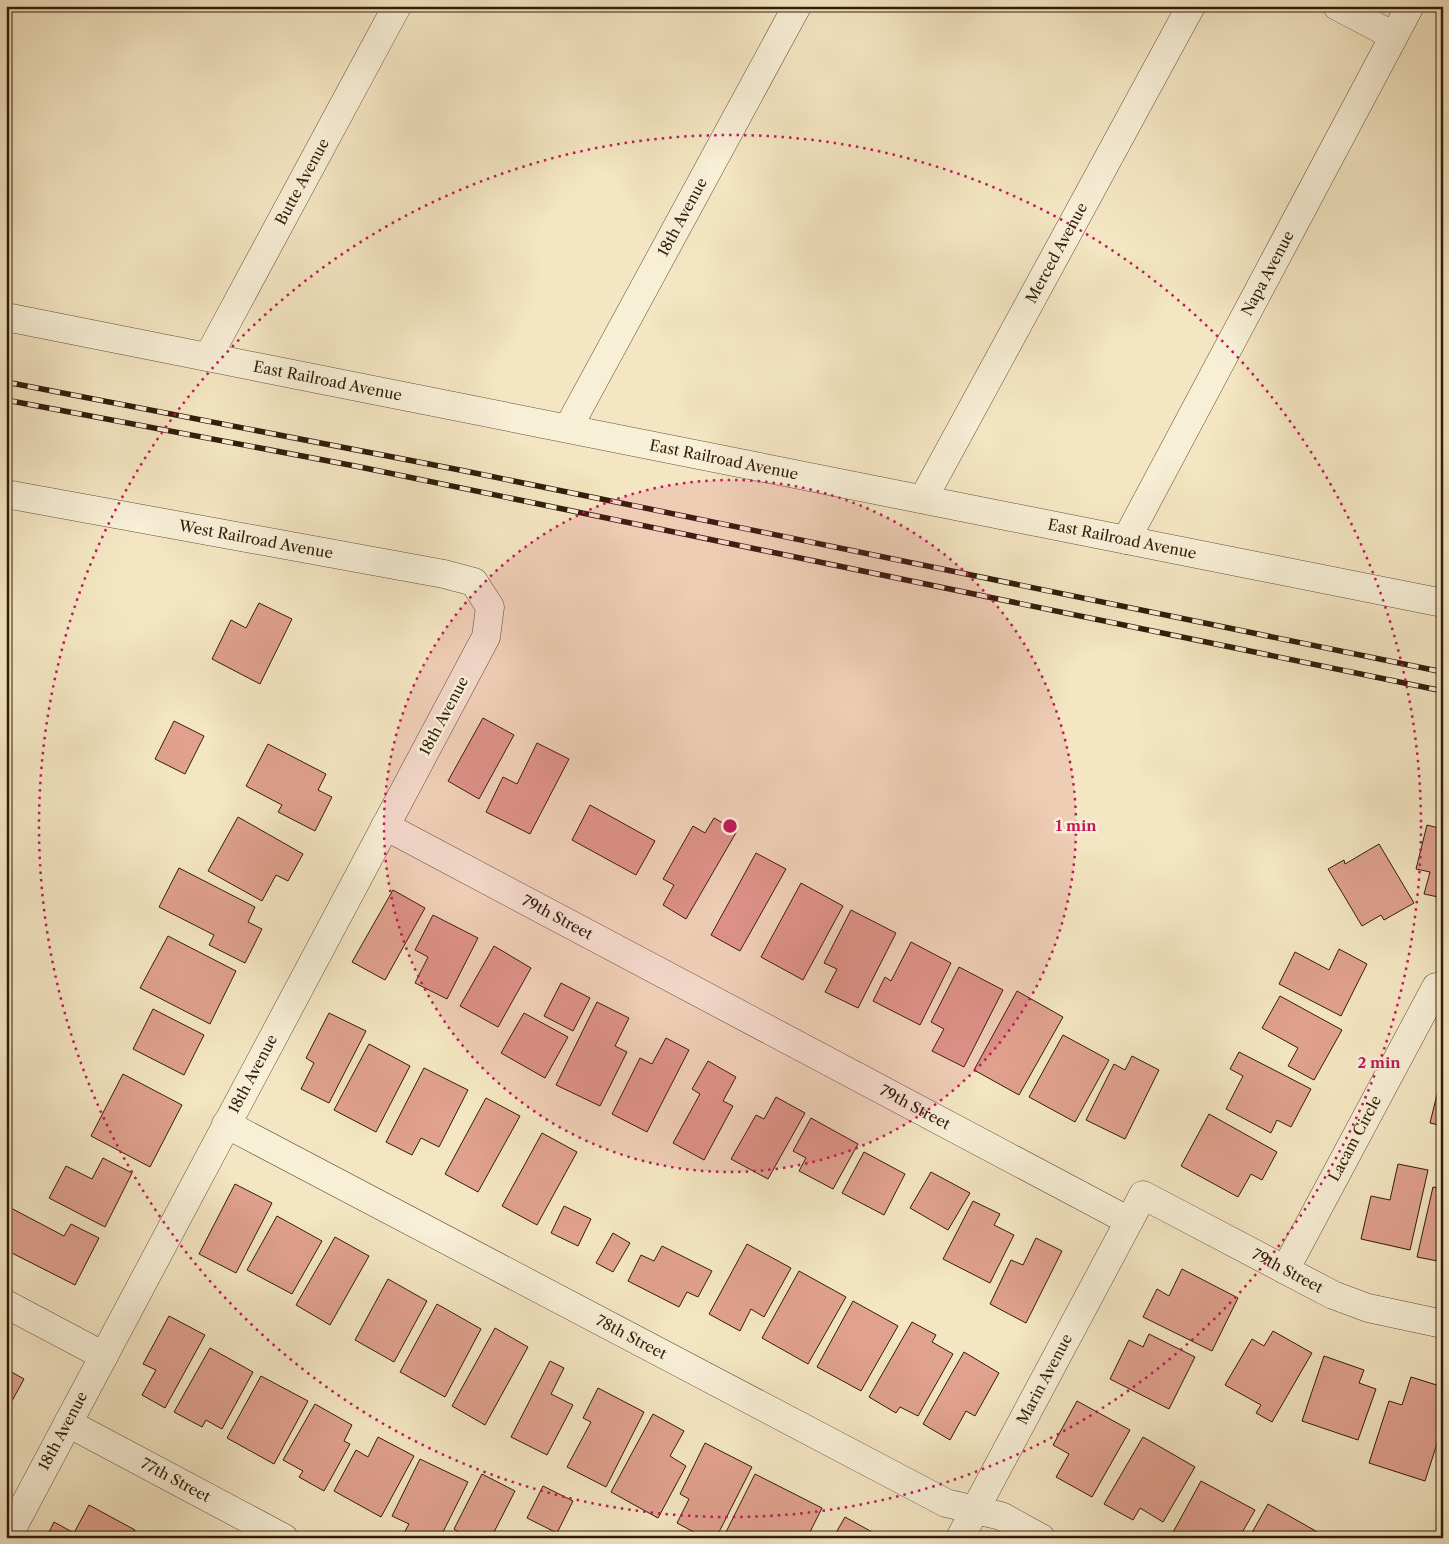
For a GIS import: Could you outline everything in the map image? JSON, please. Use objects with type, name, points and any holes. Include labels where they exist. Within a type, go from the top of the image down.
[{"type":"street","name":"Butte Avenue","points":[[208,357],[397,6]]},
{"type":"street","name":"18th Avenue","points":[[568,428],[797,6]]},
{"type":"street","name":"Merced Avenue","points":[[923,499],[1191,6]]},
{"type":"street","points":[[1337,6],[1394,36]]},
{"type":"street","name":"Napa Avenue","points":[[1126,540],[1410,6]]},
{"type":"street","name":"East Railroad Avenue","points":[[6,317],[1443,603]]},
{"type":"street","name":"West Railroad Avenue","points":[[6,494],[444,574],[474,582],[490,607]]},
{"type":"street","name":"18th Avenue","points":[[7,1538],[486,637],[490,607]]},
{"type":"street","name":"79th Street","points":[[385,826],[1130,1221],[1143,1195],[1333,1295],[1368,1308],[1443,1324]]},
{"type":"street","name":"Lacam Circle","points":[[1285,1270],[1436,987],[1443,988]]},
{"type":"street","name":"78th Street","points":[[226,1124],[946,1503],[1001,1516],[1041,1538]]},
{"type":"street","name":"Marin Avenue","points":[[960,1538],[1130,1221]]},
{"type":"street","points":[[6,1304],[104,1356]]},
{"type":"street","name":"77th Street","points":[[68,1423],[284,1538]]},
{"type":"building","points":[[259,603],[292,619],[260,684],[212,659],[231,620],[246,628]]},
{"type":"building","points":[[483,718],[514,735],[479,799],[448,781]]},
{"type":"building","points":[[174,721],[204,736],[185,774],[155,759]]},
{"type":"building","points":[[537,743],[569,759],[530,834],[486,812],[503,777],[517,784]]},
{"type":"building","points":[[268,744],[326,774],[318,790],[332,797],[315,831],[278,812],[282,805],[246,786]]},
{"type":"building","points":[[590,805],[655,841],[636,875],[572,840]]},
{"type":"building","points":[[238,817],[303,854],[288,881],[276,875],[262,901],[208,871]]},
{"type":"building","points":[[714,818],[737,831],[686,919],[663,905],[674,885],[663,879],[693,826],[705,833]]},
{"type":"building","points":[[1427,825],[1443,829],[1443,898],[1424,894],[1430,872],[1416,869]]},
{"type":"building","points":[[1379,844],[1414,903],[1384,920],[1381,915],[1362,926],[1328,869],[1344,860],[1345,864]]},
{"type":"building","points":[[756,853],[786,869],[740,951],[711,935]]},
{"type":"building","points":[[179,868],[255,907],[248,922],[262,929],[245,963],[209,945],[214,935],[159,907]]},
{"type":"building","points":[[801,883],[843,906],[803,980],[761,957]]},
{"type":"building","points":[[393,890],[425,908],[385,980],[352,962]]},
{"type":"building","points":[[851,910],[896,933],[858,1008],[825,992],[837,969],[824,963]]},
{"type":"building","points":[[433,915],[478,938],[447,999],[415,983],[428,957],[415,950]]},
{"type":"building","points":[[168,936],[236,971],[210,1024],[140,988]]},
{"type":"building","points":[[911,942],[951,963],[920,1025],[873,1001],[885,977],[891,981]]},
{"type":"building","points":[[494,946],[531,968],[498,1027],[460,1006]]},
{"type":"building","points":[[1339,949],[1367,964],[1341,1016],[1279,984],[1295,952],[1329,970]]},
{"type":"building","points":[[959,967],[1003,990],[964,1067],[932,1051],[944,1029],[931,1022]]},
{"type":"building","points":[[561,983],[590,998],[573,1031],[544,1016]]},
{"type":"building","points":[[1017,991],[1063,1017],[1019,1095],[974,1070]]},
{"type":"building","points":[[1280,996],[1342,1030],[1314,1080],[1288,1066],[1298,1048],[1262,1028]]},
{"type":"building","points":[[597,1002],[629,1018],[615,1046],[627,1052],[600,1106],[556,1085]]},
{"type":"building","points":[[153,1009],[204,1035],[184,1075],[133,1049]]},
{"type":"building","points":[[329,1013],[366,1031],[329,1103],[301,1089],[314,1063],[306,1058]]},
{"type":"building","points":[[524,1013],[568,1037],[545,1078],[501,1053]]},
{"type":"building","points":[[1063,1035],[1109,1060],[1075,1122],[1029,1097]]},
{"type":"building","points":[[666,1038],[689,1050],[647,1132],[612,1114],[640,1058],[652,1064]]},
{"type":"building","points":[[369,1044],[410,1066],[376,1132],[334,1110]]},
{"type":"building","points":[[1239,1052],[1311,1089],[1291,1127],[1277,1120],[1271,1133],[1226,1109],[1243,1076],[1230,1069]]},
{"type":"building","points":[[1132,1056],[1159,1070],[1125,1139],[1086,1120],[1114,1064],[1125,1070]]},
{"type":"building","points":[[708,1061],[736,1077],[723,1101],[733,1106],[704,1160],[673,1143],[700,1094],[692,1089]]},
{"type":"building","points":[[424,1068],[468,1090],[439,1147],[421,1138],[412,1155],[386,1142]]},
{"type":"building","points":[[123,1074],[182,1105],[150,1167],[91,1136]]},
{"type":"building","points":[[1440,1082],[1443,1082],[1443,1126],[1430,1123]]},
{"type":"building","points":[[776,1097],[805,1113],[768,1179],[731,1159],[756,1115],[764,1119]]},
{"type":"building","points":[[486,1098],[520,1116],[478,1192],[445,1174]]},
{"type":"building","points":[[1209,1114],[1277,1152],[1262,1180],[1251,1174],[1238,1197],[1181,1166]]},
{"type":"building","points":[[811,1118],[858,1144],[833,1189],[799,1171],[806,1158],[793,1151]]},
{"type":"building","points":[[542,1133],[577,1152],[537,1225],[502,1206]]},
{"type":"building","points":[[864,1152],[905,1174],[884,1215],[842,1193]]},
{"type":"building","points":[[103,1158],[132,1173],[105,1227],[49,1198],[66,1166],[92,1179]]},
{"type":"building","points":[[1398,1164],[1428,1170],[1410,1250],[1361,1239],[1371,1196],[1390,1200]]},
{"type":"building","points":[[931,1172],[970,1193],[948,1230],[910,1208]]},
{"type":"building","points":[[235,1184],[272,1203],[236,1273],[199,1254]]},
{"type":"building","points":[[1433,1187],[1443,1189],[1443,1262],[1417,1257]]},
{"type":"building","points":[[973,1201],[1000,1214],[994,1225],[1014,1235],[990,1283],[943,1259]]},
{"type":"building","points":[[7,1206],[64,1236],[71,1224],[99,1238],[75,1285],[6,1250]]},
{"type":"building","points":[[564,1206],[591,1219],[578,1246],[551,1233]]},
{"type":"building","points":[[277,1216],[322,1241],[292,1294],[247,1270]]},
{"type":"building","points":[[613,1233],[630,1243],[613,1272],[596,1263]]},
{"type":"building","points":[[335,1237],[369,1256],[330,1325],[296,1305]]},
{"type":"building","points":[[1036,1238],[1062,1251],[1026,1323],[990,1304],[1011,1260],[1023,1265]]},
{"type":"building","points":[[747,1244],[791,1268],[764,1317],[751,1309],[740,1331],[709,1314]]},
{"type":"building","points":[[662,1246],[712,1271],[698,1297],[687,1292],[679,1307],[628,1281],[641,1255],[654,1261]]},
{"type":"building","points":[[1182,1269],[1238,1298],[1212,1351],[1143,1317],[1157,1289],[1169,1296]]},
{"type":"building","points":[[799,1271],[846,1297],[808,1364],[762,1338]]},
{"type":"building","points":[[388,1279],[427,1301],[394,1362],[355,1340]]},
{"type":"building","points":[[853,1301],[898,1326],[861,1391],[817,1367]]},
{"type":"building","points":[[437,1304],[481,1329],[445,1397],[400,1372]]},
{"type":"building","points":[[169,1316],[205,1335],[165,1408],[142,1395],[156,1370],[143,1364]]},
{"type":"building","points":[[912,1322],[936,1335],[932,1342],[953,1354],[918,1416],[900,1407],[896,1413],[869,1397]]},
{"type":"building","points":[[495,1328],[528,1347],[485,1425],[452,1406]]},
{"type":"building","points":[[1273,1331],[1312,1353],[1272,1422],[1256,1413],[1261,1405],[1225,1385],[1252,1339],[1264,1346]]},
{"type":"building","points":[[1149,1334],[1195,1357],[1169,1409],[1110,1379],[1129,1340],[1143,1347]]},
{"type":"building","points":[[210,1348],[253,1372],[222,1429],[206,1420],[202,1427],[174,1412]]},
{"type":"building","points":[[964,1352],[999,1373],[975,1416],[966,1411],[950,1440],[923,1424]]},
{"type":"building","points":[[1324,1356],[1364,1370],[1359,1383],[1376,1389],[1358,1440],[1302,1421]]},
{"type":"building","points":[[550,1361],[564,1368],[551,1394],[573,1405],[547,1455],[511,1437]]},
{"type":"building","points":[[6,1369],[24,1379],[7,1410],[6,1410]]},
{"type":"building","points":[[261,1376],[308,1401],[274,1464],[227,1438]]},
{"type":"building","points":[[1411,1377],[1443,1387],[1443,1425],[1425,1481],[1369,1463],[1389,1401],[1402,1405]]},
{"type":"building","points":[[598,1388],[644,1412],[606,1487],[567,1467],[591,1422],[583,1418]]},
{"type":"building","points":[[1077,1401],[1130,1430],[1092,1497],[1056,1477],[1069,1454],[1053,1445]]},
{"type":"building","points":[[315,1404],[352,1425],[344,1441],[350,1444],[324,1491],[299,1477],[303,1471],[283,1460]]},
{"type":"building","points":[[653,1414],[684,1431],[670,1456],[686,1466],[658,1518],[611,1492]]},
{"type":"building","points":[[378,1437],[414,1456],[381,1517],[334,1491],[356,1450],[368,1457]]},
{"type":"building","points":[[1143,1437],[1195,1467],[1163,1522],[1140,1508],[1133,1520],[1104,1504]]},
{"type":"building","points":[[705,1443],[752,1467],[716,1538],[705,1538],[677,1523],[689,1499],[680,1494]]},
{"type":"building","points":[[420,1459],[468,1482],[440,1538],[413,1538],[404,1533],[409,1524],[392,1516]]},
{"type":"building","points":[[482,1474],[515,1491],[491,1538],[468,1538],[454,1529]]},
{"type":"building","points":[[755,1474],[822,1508],[807,1538],[737,1538],[726,1532]]},
{"type":"building","points":[[1201,1481],[1255,1510],[1239,1538],[1174,1538],[1171,1536]]},
{"type":"building","points":[[543,1486],[573,1501],[557,1533],[527,1518]]},
{"type":"building","points":[[1268,1504],[1321,1534],[1318,1538],[1249,1538]]},
{"type":"building","points":[[89,1505],[135,1530],[131,1538],[46,1538],[54,1522],[74,1533]]},
{"type":"building","points":[[845,1517],[883,1538],[833,1538]]},
{"type":"railway","points":[[6,382],[465,471],[1443,672]]},
{"type":"railway","points":[[6,400],[355,466],[1443,691]]}]
